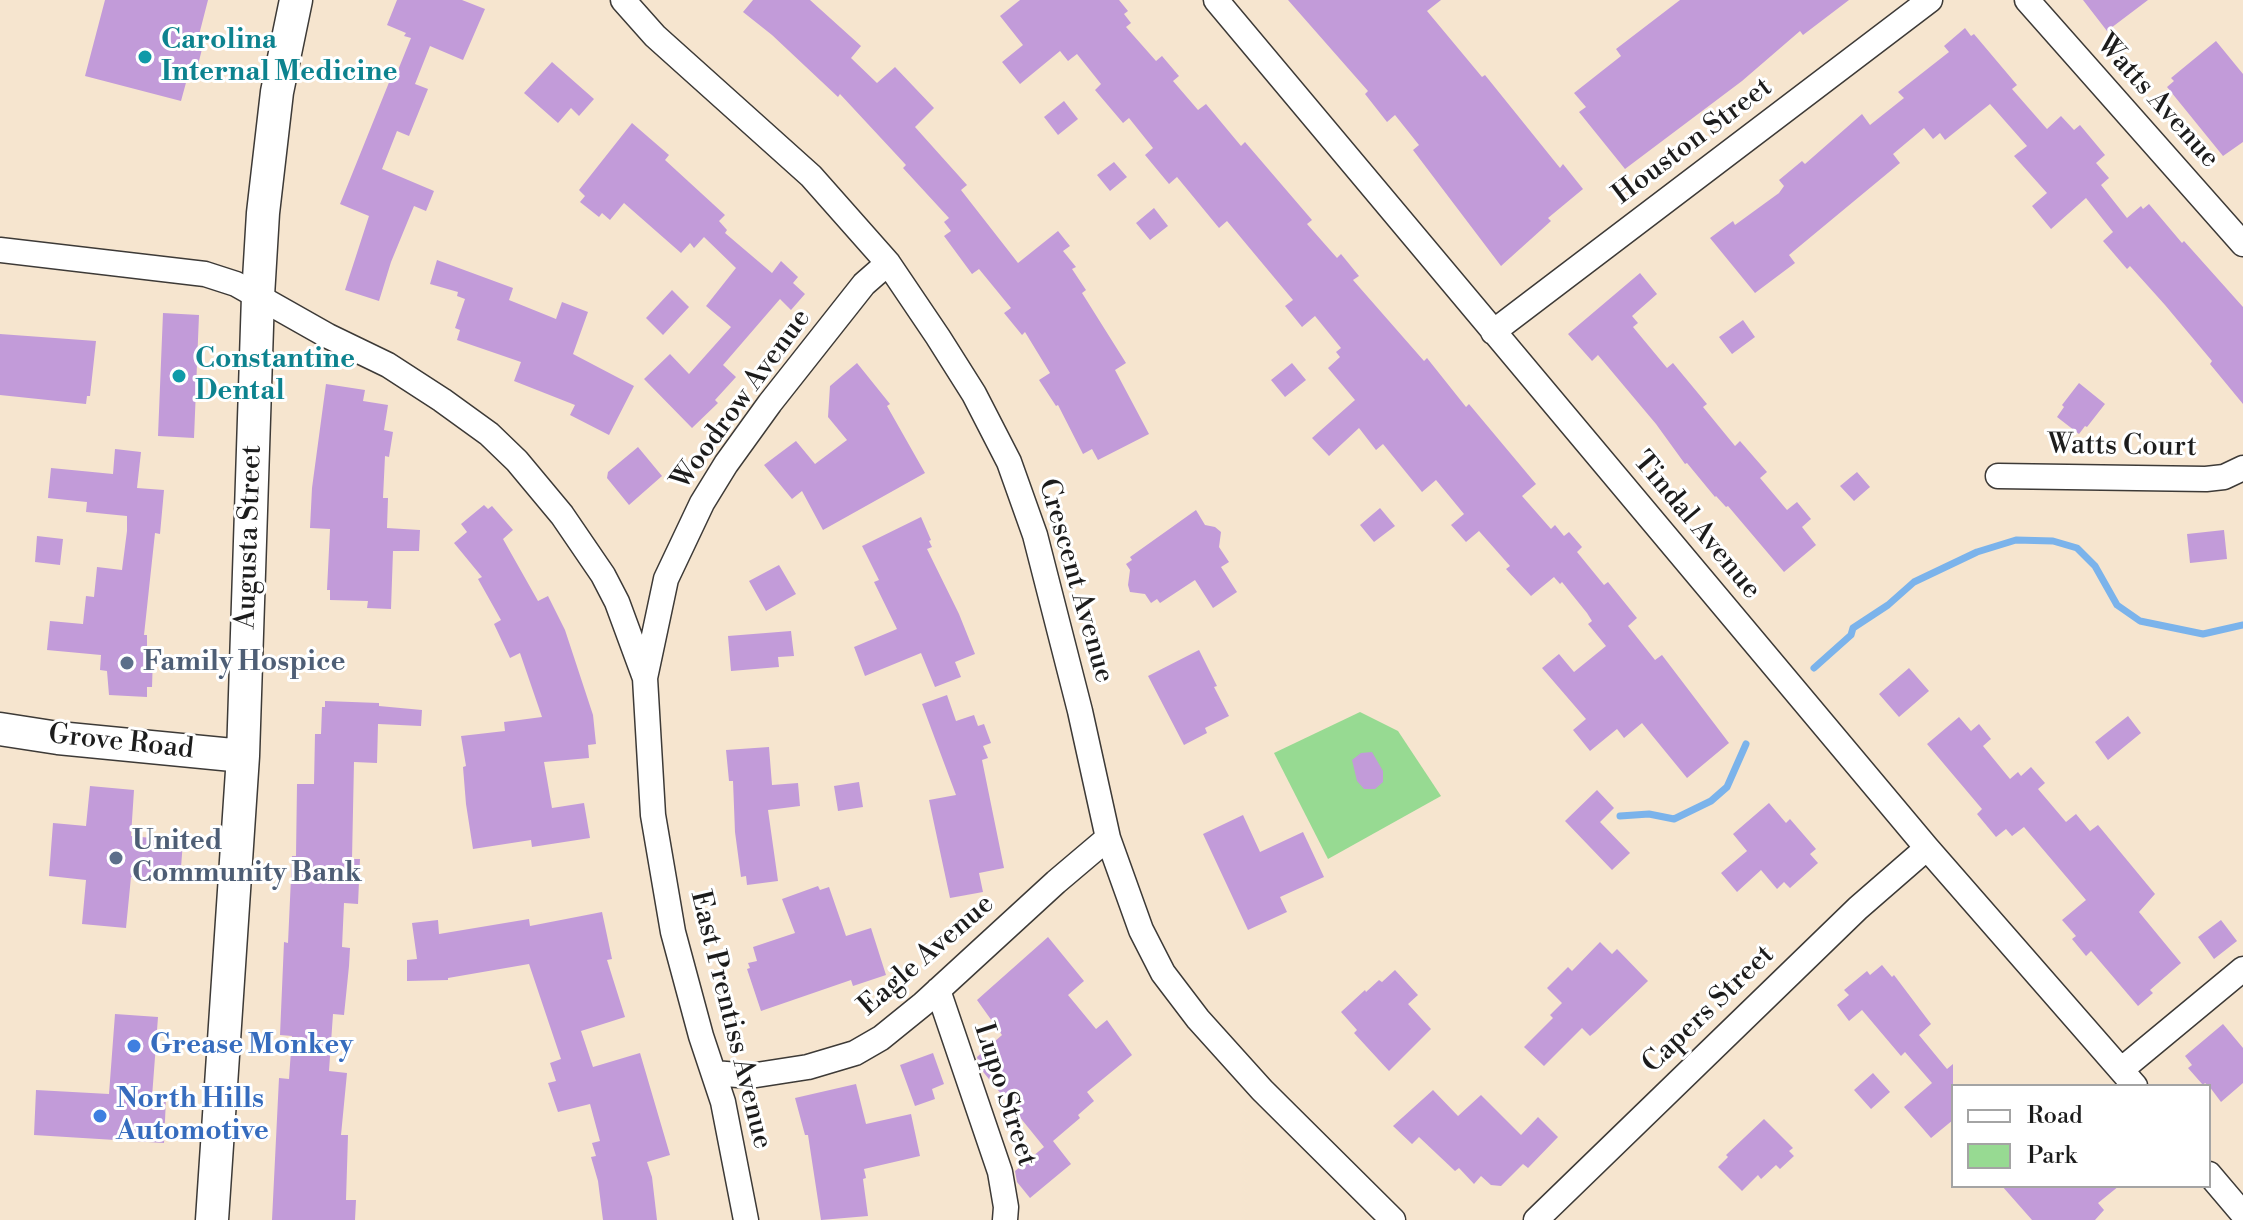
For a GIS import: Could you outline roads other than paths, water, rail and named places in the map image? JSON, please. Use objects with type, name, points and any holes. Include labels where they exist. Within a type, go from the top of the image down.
[{"type":"main road","name":"Augusta Street","points":[[212,1220],[243,756],[263,213],[277,92],[296,0]]},
{"type":"main road","name":"Grove Road","points":[[0,729],[243,756]]},
{"type":"street","name":"Crescent Avenue","points":[[623,0],[655,36],[811,176],[888,263],[974,394],[1009,462],[1035,535],[1080,711],[1108,838],[1141,930],[1163,973],[1189,1008],[1262,1090],[1393,1220]]},
{"type":"street","name":"Tindal Avenue","points":[[1216,0],[1927,848],[2128,1078]]},
{"type":"street","name":"Houston Street","points":[[1493,332],[1930,0]]},
{"type":"street","name":"Watts Avenue","points":[[2027,0],[2243,244]]},
{"type":"street","name":"East Prentiss Avenue","points":[[0,250],[205,274],[236,284],[328,336],[388,365],[489,434],[517,461],[562,515],[603,575],[617,602],[645,678],[653,815],[668,903],[682,972],[732,1140],[746,1220]]},
{"type":"street","name":"Woodrow Avenue","points":[[645,678],[666,579],[702,503],[770,403],[864,284],[888,263]]},
{"type":"street","name":"Watts Court","points":[[1998,476],[2206,479],[2224,477],[2243,468]]},
{"type":"street","name":"Eagle Avenue","points":[[714,1073],[750,1076],[783,1072],[855,1053],[881,1038],[1108,838]]},
{"type":"street","name":"Capers Street","points":[[1536,1220],[1858,908],[1927,848]]},
{"type":"street","points":[[2128,1078],[2243,969]]},
{"type":"street","name":"Lupo Street","points":[[938,990],[1000,1172],[1005,1220]]},
{"type":"street","points":[[2211,1176],[2243,1214]]},
{"type":"waterway","points":[[1814,668],[1851,635],[1853,628],[1888,605],[1914,582],[1977,552],[2016,540],[2053,541],[2077,548],[2095,566],[2117,605],[2140,621],[2203,634],[2243,625]]},
{"type":"waterway","points":[[1620,816],[1649,814],[1674,819],[1711,801],[1727,787],[1746,744]]},
{"type":"place","name":"Carolina Internal Medicine","points":[[145,57]]},
{"type":"place","name":"Constantine Dental","points":[[179,376]]},
{"type":"place","name":"Family Hospice","points":[[127,663]]},
{"type":"place","name":"United Community Bank","points":[[116,858]]},
{"type":"place","name":"Grease Monkey","points":[[134,1046]]},
{"type":"place","name":"North Hills Automotive","points":[[100,1116]]}]
